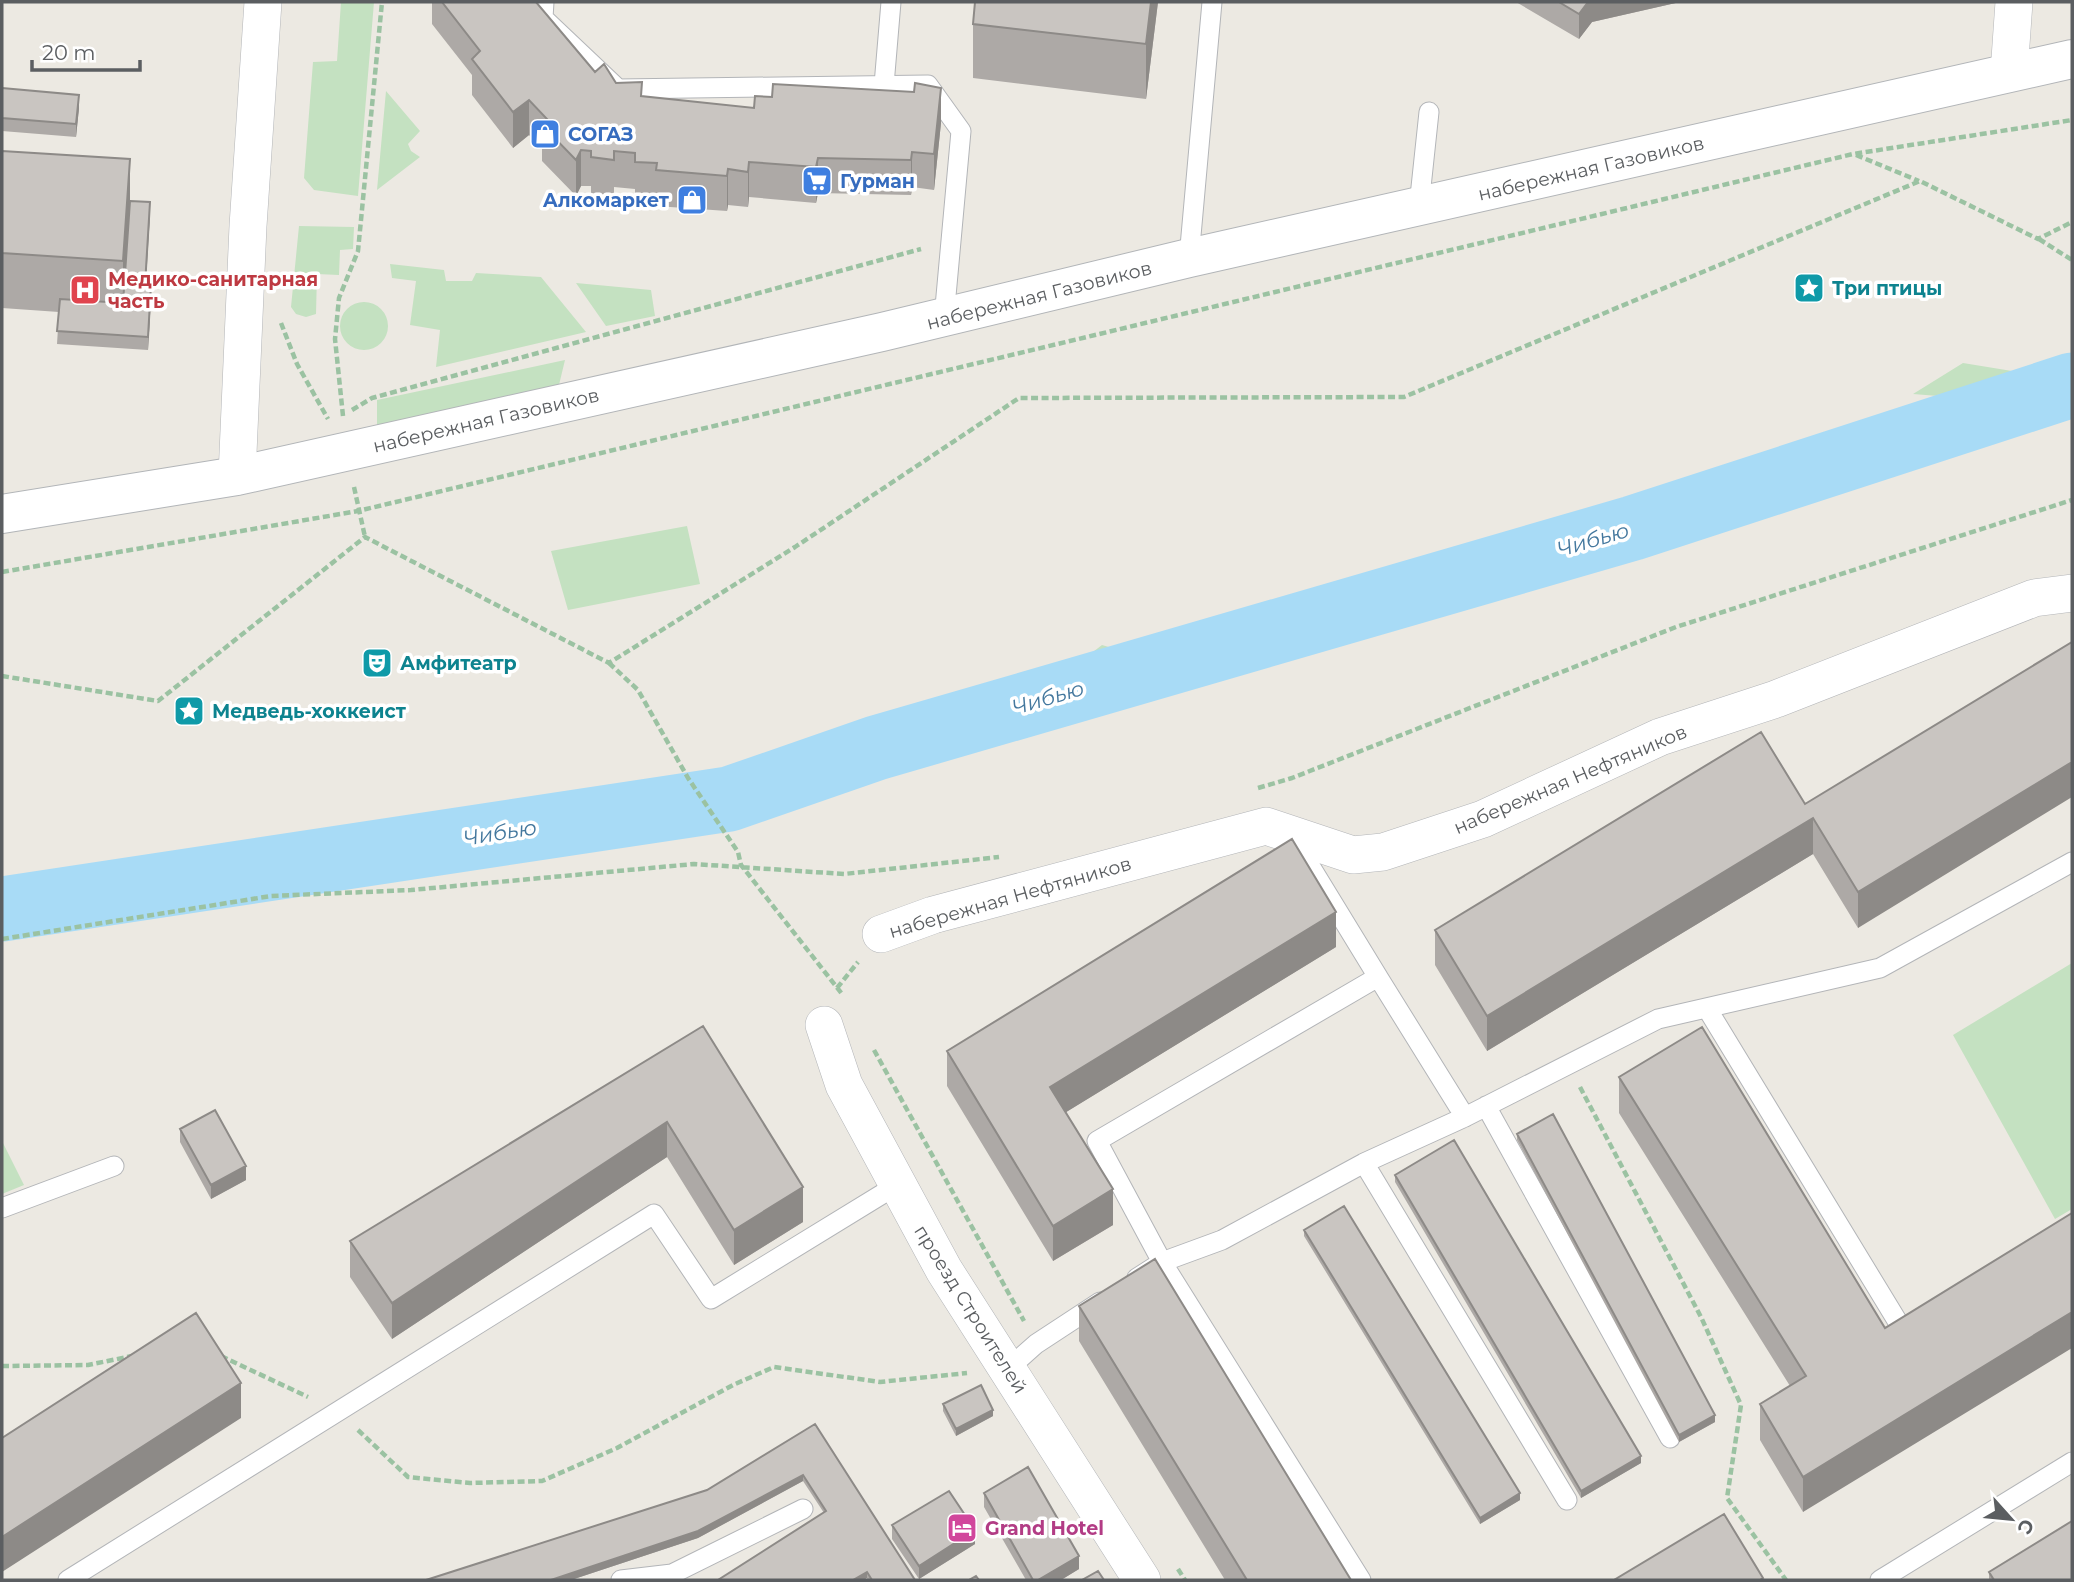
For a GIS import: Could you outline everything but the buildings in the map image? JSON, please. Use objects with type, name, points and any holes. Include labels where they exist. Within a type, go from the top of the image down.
[{"type":"main road","name":"набережная Газовиков","points":[[2,514],[237,476],[345,433],[944,318],[1189,258],[2072,59]]},
{"type":"street","points":[[237,476],[248,226],[263,2]]},
{"type":"street","points":[[2008,74],[2014,2]]},
{"type":"street","name":"набережная Нефтяников","points":[[881,934],[933,915],[1266,826],[1353,855],[1383,852],[1483,819],[1660,737],[1776,699],[2034,598],[2072,593]]},
{"type":"street","name":"проезд Строителей","points":[[834,1011],[844,1085],[897,1185],[944,1270],[1142,1580]]},
{"type":"lane","points":[[544,2],[543,18],[618,89],[928,85],[961,131],[944,318]]},
{"type":"lane","points":[[884,85],[891,2]]},
{"type":"lane","points":[[1189,258],[1212,2]]},
{"type":"lane","points":[[1419,206],[1429,112]]},
{"type":"lane","points":[[1290,833],[1465,1117]]},
{"type":"lane","points":[[1008,1369],[1036,1344],[1163,1262],[1222,1240],[1364,1163],[1465,1117],[1658,1019],[1708,1010],[1880,968],[2072,862]]},
{"type":"lane","points":[[1361,1580],[1163,1262],[1097,1142],[1378,977]]},
{"type":"lane","points":[[1708,1010],[1907,1338]]},
{"type":"lane","points":[[1486,1106],[1670,1438]]},
{"type":"lane","points":[[1364,1163],[1567,1500]]},
{"type":"lane","points":[[2,1208],[114,1166]]},
{"type":"lane","points":[[68,1580],[654,1214],[711,1299],[897,1185]]},
{"type":"lane","points":[[1880,1580],[2072,1462]]},
{"type":"lane","points":[[621,1580],[672,1574],[803,1510]]},
{"type":"path","points":[[382,2],[360,238],[358,251],[339,298],[335,339],[345,433],[365,537],[609,663],[638,691],[688,778],[738,852],[741,865],[838,986],[834,1011]]},
{"type":"path","points":[[2,572],[358,511],[1853,154],[2072,120]]},
{"type":"path","points":[[1853,154],[1920,181],[2038,239],[2072,260]]},
{"type":"path","points":[[609,663],[795,547],[1019,398],[1404,397],[1920,181]]},
{"type":"path","points":[[2038,239],[2072,222]]},
{"type":"path","points":[[345,433],[372,397],[951,241]]},
{"type":"path","points":[[279,316],[297,364],[331,424],[345,433]]},
{"type":"path","points":[[1252,789],[1292,778],[1676,627],[2072,500]]},
{"type":"path","points":[[2,676],[158,701],[365,537]]},
{"type":"path","points":[[2,939],[271,896],[411,890],[694,864],[741,865],[844,874],[1012,855]]},
{"type":"path","name":"набережная Нефтяников","points":[[834,1011],[838,986],[881,934]]},
{"type":"path","points":[[871,1045],[1036,1344]]},
{"type":"path","points":[[1568,1065],[1701,1317],[1741,1405],[1727,1498],[1786,1580]]},
{"type":"path","points":[[2,1366],[88,1365],[141,1354]]},
{"type":"path","points":[[219,1355],[338,1411],[408,1477],[470,1483],[542,1481],[617,1448],[733,1385],[774,1367],[880,1382],[1008,1369]]},
{"type":"path","points":[[1170,1557],[1185,1580]]},
{"type":"green space","points":[[341,2],[374,2],[358,196],[314,190],[304,178],[313,62],[337,61]]},
{"type":"green space","points":[[386,91],[420,131],[408,144],[411,151],[420,157],[377,190]]},
{"type":"green space","points":[[299,226],[354,227],[353,249],[340,250],[339,275],[317,274],[316,314],[306,317],[296,314],[291,307]]},
{"type":"green space","points":[[390,264],[444,270],[446,281],[472,281],[476,273],[541,277],[586,332],[436,367],[440,330],[410,325],[416,281],[392,278]]},
{"type":"green space","points":[[576,283],[651,290],[655,316],[606,326]]},
{"type":"green space","points":[[364,302],[373,303],[381,309],[387,317],[387,335],[381,343],[373,349],[364,350],[355,349],[347,343],[341,335],[340,326],[341,317],[347,309],[355,303]]},
{"type":"green space","points":[[565,360],[558,389],[377,431],[377,400]]},
{"type":"green space","points":[[1963,363],[2012,371],[1976,399],[1913,394]]},
{"type":"green space","points":[[687,526],[700,584],[568,610],[551,551]]},
{"type":"green space","points":[[1102,645],[1136,655],[1101,680],[1059,678]]},
{"type":"green space","points":[[2072,963],[2072,1209],[2055,1219],[1953,1035]]},
{"type":"green space","points":[[2,1141],[24,1185],[2,1194]]},
{"type":"waterway","name":"Чибью","points":[[2,909],[729,799],[876,748],[1633,528],[2072,385]]},
{"type":"place","name":"СОГАЗ","points":[[545,134]]},
{"type":"place","name":"Гурман","points":[[817,181]]},
{"type":"place","name":"Алкомаркет","points":[[692,200]]},
{"type":"place","name":"Три птицы","points":[[1809,288]]},
{"type":"place","name":"Медико-санитарная часть","points":[[85,290]]},
{"type":"place","name":"Амфитеатр","points":[[377,663]]},
{"type":"place","name":"Медведь-хоккеист","points":[[189,711]]},
{"type":"place","name":"Grand Hotel","points":[[962,1528]]}]
